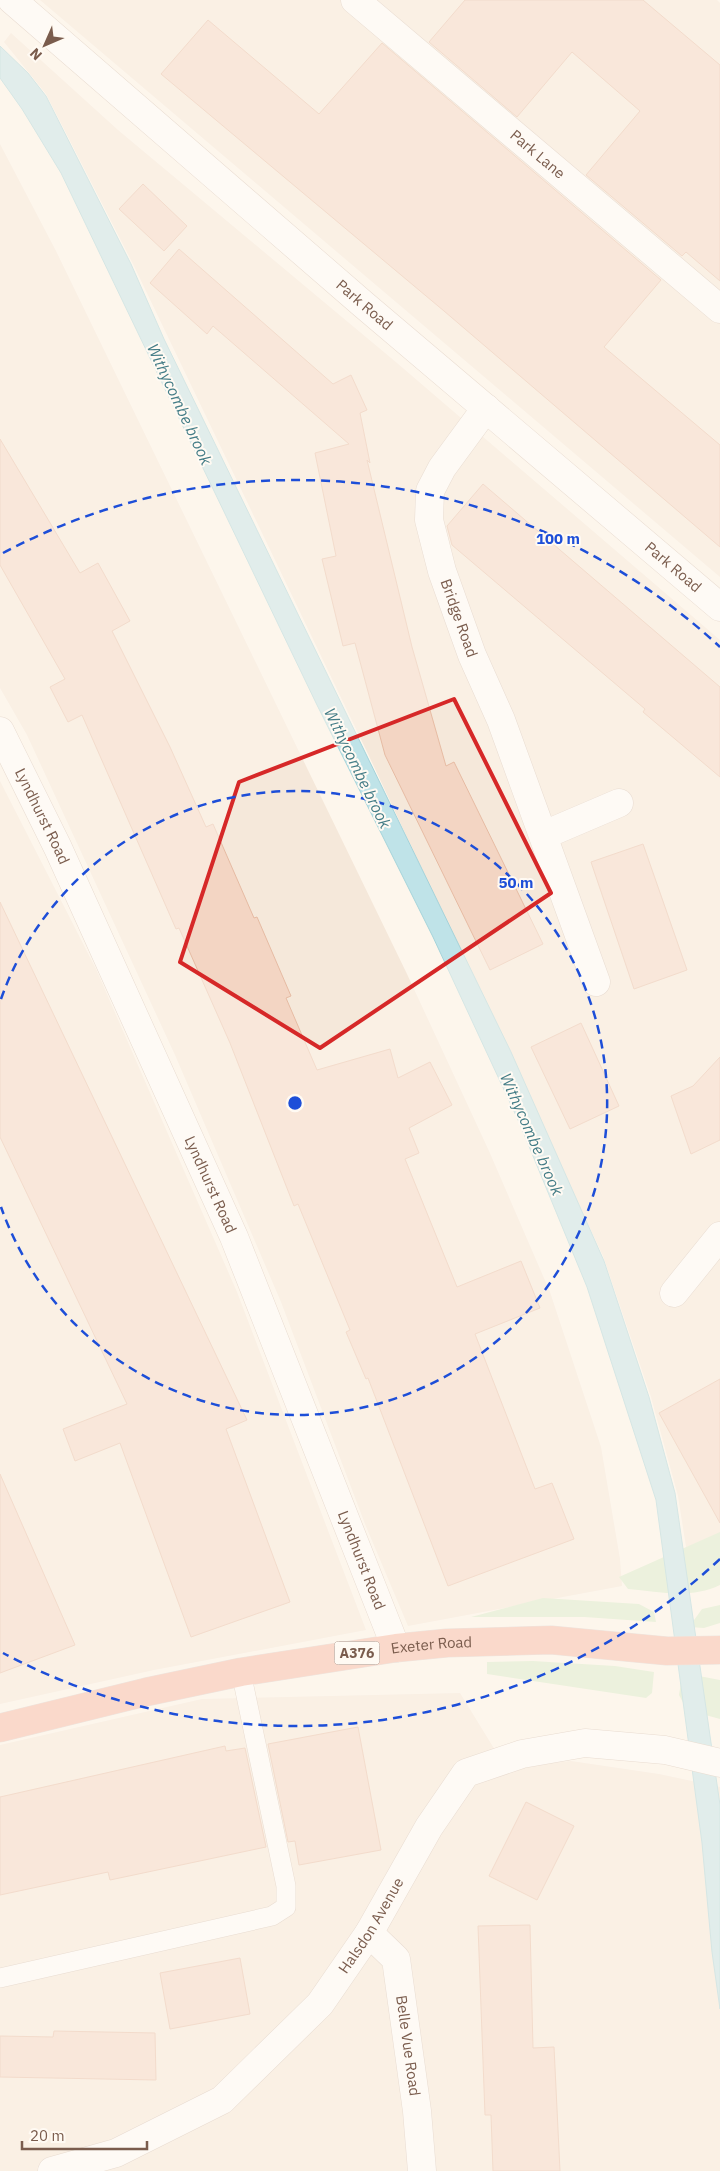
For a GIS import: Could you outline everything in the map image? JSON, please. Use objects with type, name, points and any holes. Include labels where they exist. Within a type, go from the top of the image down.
[{"type":"highway","name":"Exeter Road","points":[[0,1728],[146,1692],[241,1672],[396,1648],[447,1643],[551,1640],[667,1651],[720,1650]]},
{"type":"street","name":"Park Road","points":[[12,0],[486,408],[720,606]]},
{"type":"street","name":"Park Lane","points":[[355,0],[720,309]]},
{"type":"street","name":"Bridge Road","points":[[486,408],[438,476],[430,492],[429,520],[442,571],[468,646],[501,720],[596,982]]},
{"type":"street","name":"Lyndhurst Road","points":[[0,731],[70,875],[234,1237],[396,1648]]},
{"type":"street","points":[[544,835],[619,803]]},
{"type":"street","points":[[674,1293],[720,1236]]},
{"type":"street","name":"Halsdon Avenue","points":[[52,2171],[116,2153],[222,2100],[320,2004],[369,1933],[429,1827],[466,1773],[522,1754],[585,1743],[665,1750],[708,1760]]},
{"type":"street","name":"Belle Vue Road","points":[[369,1933],[396,1959],[416,2102],[422,2171]]},
{"type":"lane","points":[[0,1978],[272,1916],[286,1907],[286,1886],[241,1672]]},
{"type":"highlighted area","points":[[454,699],[551,893],[320,1048],[180,962],[239,782]]},
{"type":"shaded area","points":[[40,0],[717,0],[720,3],[720,577]]},
{"type":"shaded area","points":[[11,33],[118,130],[397,363],[720,640],[720,1536],[687,1553],[678,1496],[651,1397],[603,1256],[369,756],[133,264],[46,94],[4,42]]},
{"type":"shaded area","points":[[0,144],[56,251],[407,974],[489,1151],[550,1292],[601,1447],[620,1559],[622,1586],[408,1626],[365,1524],[281,1302],[175,1055],[27,735],[0,688]]},
{"type":"shaded area","points":[[0,781],[96,969],[237,1292],[366,1630],[154,1670],[0,1704]]},
{"type":"shaded area","points":[[460,1693],[506,1768],[571,1761],[659,1774],[720,1787],[720,2171],[0,2171],[0,1745],[202,1699]]},
{"type":"green space","points":[[720,1532],[720,1585],[698,1592],[663,1593],[628,1589],[619,1577]]},
{"type":"green space","points":[[543,1598],[639,1604],[654,1612],[656,1622],[584,1617],[471,1617]]},
{"type":"green space","points":[[720,1605],[720,1623],[704,1628],[689,1627],[702,1609]]},
{"type":"green space","points":[[533,1661],[615,1666],[654,1672],[652,1693],[646,1698],[487,1674],[487,1662]]},
{"type":"green space","points":[[682,1676],[699,1676],[720,1680],[720,1719],[687,1710],[679,1695]]},
{"type":"water","name":"Withycombe brook","points":[[0,46],[28,73],[46,96],[131,264],[164,339],[511,1052],[604,1261],[649,1397],[675,1493],[720,1805],[720,2009],[712,1952],[702,1843],[656,1500],[587,1287],[519,1122],[433,937],[317,705],[61,173],[22,109],[0,78]]},
{"type":"building","points":[[465,0],[643,0],[720,65],[720,281],[686,252],[682,256],[586,175],[640,111],[572,52],[517,117],[429,42]]},
{"type":"building","points":[[208,20],[319,114],[382,43],[661,280],[604,347],[720,445],[720,547],[444,311],[161,74]]},
{"type":"building","points":[[143,184],[187,226],[164,251],[119,209]]},
{"type":"building","points":[[179,249],[333,384],[351,375],[367,410],[360,413],[370,463],[367,460],[412,647],[446,766],[454,762],[543,944],[490,970],[385,755],[355,643],[343,646],[322,559],[336,556],[315,453],[349,444],[213,326],[207,334],[150,283]]},
{"type":"building","points":[[0,439],[80,573],[98,563],[130,621],[112,631],[170,747],[206,827],[213,824],[254,918],[257,917],[291,996],[286,998],[317,1070],[390,1049],[398,1078],[430,1062],[452,1105],[409,1128],[419,1153],[405,1159],[457,1287],[521,1261],[540,1308],[475,1334],[535,1489],[552,1483],[574,1539],[448,1586],[368,1378],[366,1379],[346,1332],[350,1330],[298,1204],[294,1206],[230,1043],[179,928],[176,929],[82,715],[68,722],[50,687],[65,679],[0,565]]},
{"type":"building","points":[[483,484],[720,687],[720,777],[643,712],[645,709],[452,545],[447,526]]},
{"type":"building","points":[[643,844],[687,970],[634,989],[591,862]]},
{"type":"building","points":[[0,902],[247,1420],[226,1429],[290,1602],[191,1637],[120,1443],[75,1461],[63,1429],[127,1404],[0,1137]]},
{"type":"building","points":[[581,1023],[619,1106],[570,1129],[531,1047]]},
{"type":"building","points":[[720,1057],[720,1140],[691,1154],[671,1096],[693,1086]]},
{"type":"building","points":[[720,1379],[720,1523],[659,1413]]},
{"type":"building","points":[[0,1474],[75,1645],[0,1673]]},
{"type":"building","points":[[358,1727],[381,1850],[299,1865],[295,1841],[288,1842],[268,1744]]},
{"type":"building","points":[[225,1746],[226,1751],[245,1748],[266,1847],[110,1880],[108,1872],[0,1895],[0,1797]]},
{"type":"building","points":[[526,1802],[574,1826],[537,1900],[489,1876]]},
{"type":"building","points":[[530,1925],[533,2048],[554,2047],[560,2171],[493,2171],[491,2115],[485,2115],[478,1926]]},
{"type":"building","points":[[240,1958],[250,2014],[170,2029],[160,1973]]},
{"type":"building","points":[[54,2031],[155,2033],[156,2080],[0,2077],[0,2036],[53,2037]]}]
